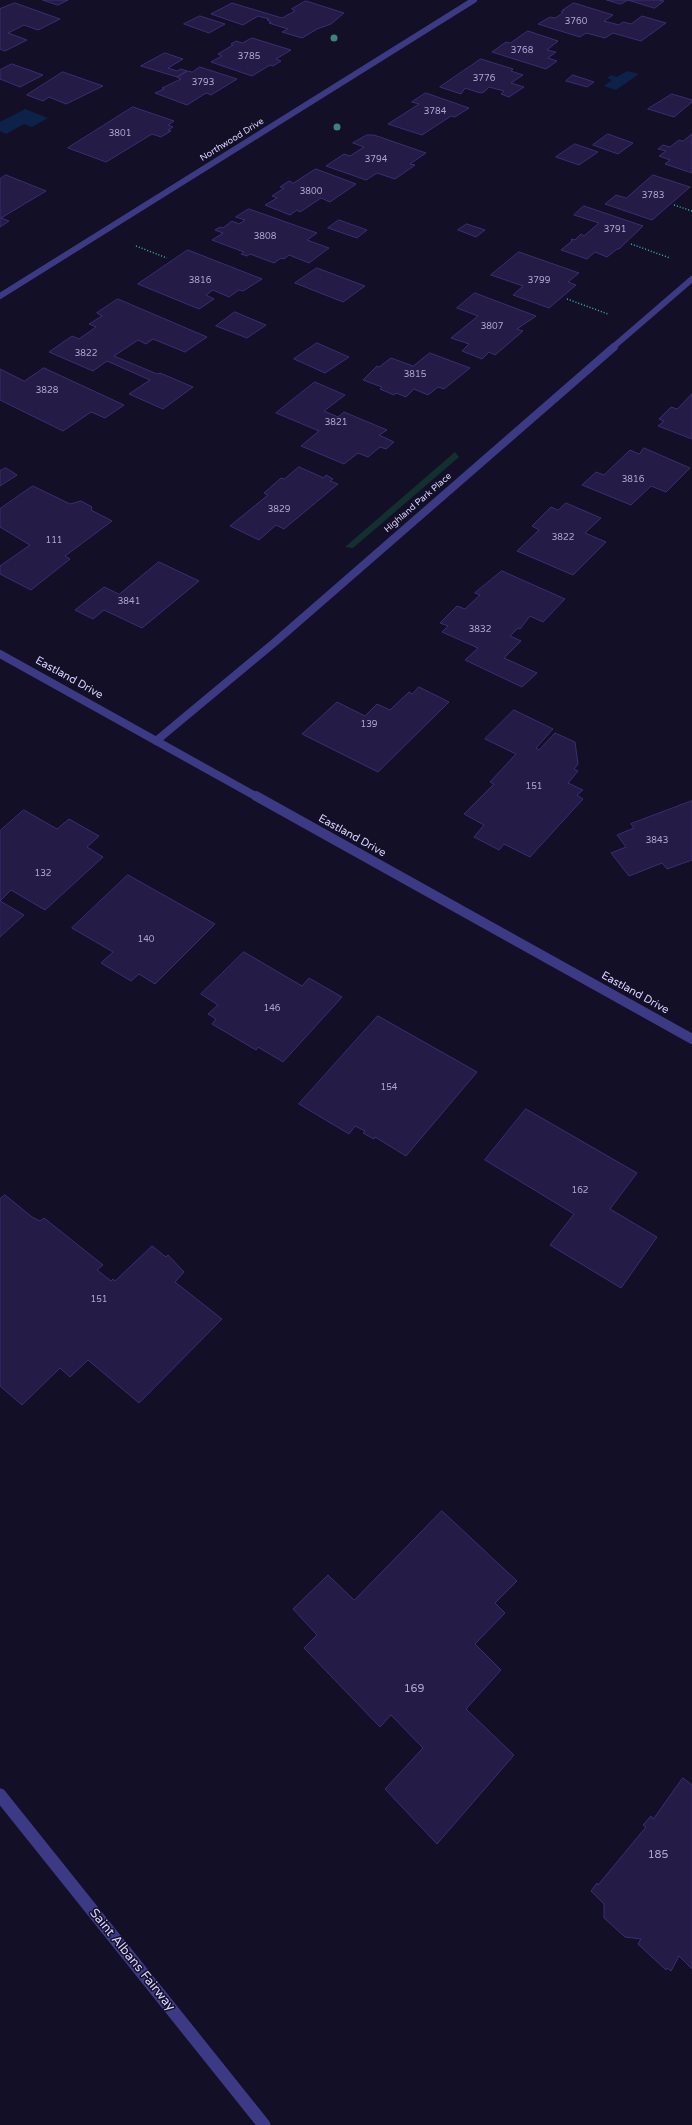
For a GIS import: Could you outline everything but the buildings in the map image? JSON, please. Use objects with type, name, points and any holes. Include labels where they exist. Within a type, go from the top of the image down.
[{"type":"street","name":"Northwood Drive","points":[[0,296],[474,0]]},
{"type":"street","name":"Highland Park Place","points":[[156,741],[275,642],[692,279]]},
{"type":"street","name":"Eastland Drive","points":[[0,654],[692,1038]]},
{"type":"street","name":"Saint Albans Fairway","points":[[0,1795],[264,2125]]},
{"type":"path","points":[[674,205],[692,210]]},
{"type":"path","points":[[631,244],[676,260]]},
{"type":"path","points":[[134,245],[167,258]]},
{"type":"path","points":[[567,299],[612,315]]},
{"type":"green space","points":[[455,452],[459,457],[353,548],[345,547]]},
{"type":"water","points":[[627,71],[639,74],[616,90],[604,86],[612,80],[607,78],[611,75],[617,77]]},
{"type":"water","points":[[25,109],[48,118],[32,127],[24,124],[6,134],[0,131],[0,122]]}]
